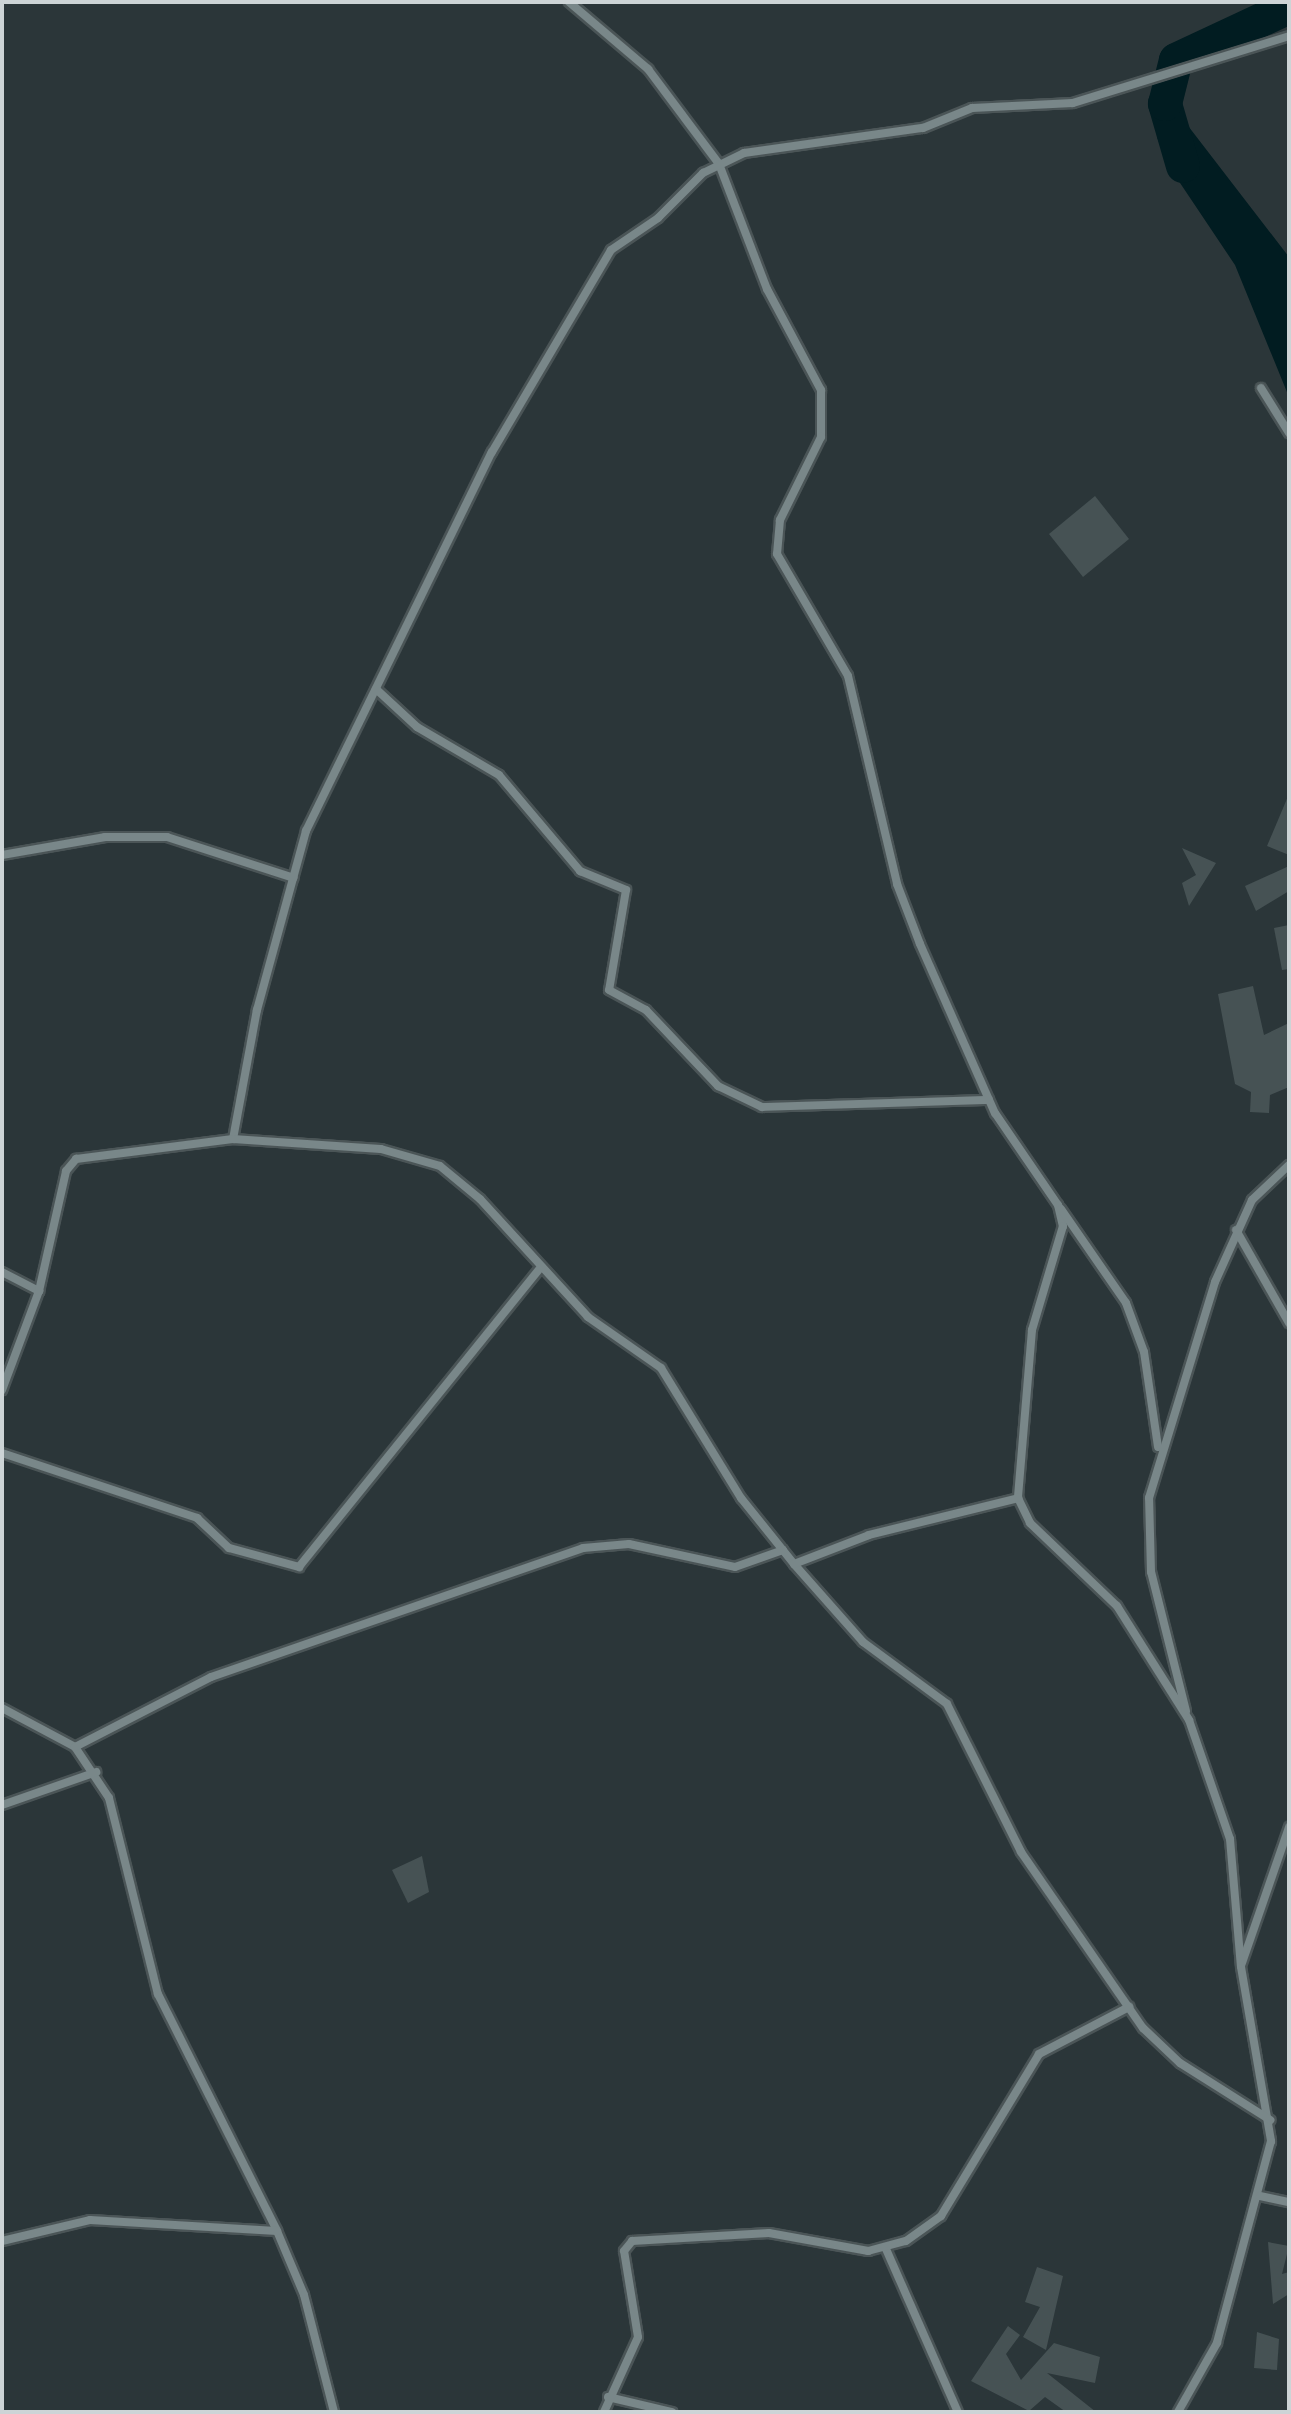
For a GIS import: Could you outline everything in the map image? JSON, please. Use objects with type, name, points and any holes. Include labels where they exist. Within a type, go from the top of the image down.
[{"type":"street","points":[[569,2],[648,69],[719,164],[767,289],[821,390],[826,417],[780,520],[777,554],[848,676],[897,884],[989,1100],[1126,1303],[1144,1352],[1159,1452]]},
{"type":"street","points":[[233,1139],[250,1039],[306,831],[492,452],[552,361],[595,270],[719,164],[774,144],[923,128],[972,108],[1073,103],[1286,39]]},
{"type":"street","points":[[1261,388],[1289,433]]},
{"type":"street","points":[[376,689],[417,727],[499,775],[580,871],[626,890],[609,990],[646,1010],[718,1086],[762,1107],[989,1100]]},
{"type":"street","points":[[2,855],[105,837],[167,837],[294,878]]},
{"type":"street","points":[[2,1390],[39,1291],[69,1163],[233,1139],[381,1149],[440,1166],[480,1199],[539,1270],[588,1317],[661,1368],[794,1564],[863,1642],[947,1704],[1021,1852],[1129,2007],[1180,2063],[1270,2120]]},
{"type":"street","points":[[1178,2412],[1217,2343],[1260,2196],[1270,2120],[1241,1967],[1230,1839],[1189,1720],[1146,1536],[1159,1452],[1236,1230],[1264,1183],[1289,1165]]},
{"type":"street","points":[[1058,1205],[1061,1250],[1032,1330],[1018,1498],[1030,1523],[1117,1606],[1189,1720]]},
{"type":"street","points":[[1236,1230],[1289,1323]]},
{"type":"street","points":[[2,1453],[197,1518],[229,1548],[299,1567],[539,1270]]},
{"type":"street","points":[[2,1272],[39,1291]]},
{"type":"street","points":[[794,1564],[869,1535],[1018,1498]]},
{"type":"street","points":[[75,1747],[211,1677],[583,1548],[629,1544],[735,1567],[783,1550]]},
{"type":"street","points":[[2,1708],[75,1747],[96,1772],[169,2022],[277,2231],[304,2295],[334,2412]]},
{"type":"street","points":[[2,1805],[96,1772]]},
{"type":"street","points":[[1241,1967],[1289,1827]]},
{"type":"street","points":[[604,2412],[608,2397],[638,2337],[624,2251],[632,2241],[769,2233],[886,2249],[941,2216],[1039,2054],[1129,2007]]},
{"type":"street","points":[[1260,2196],[1289,2202]]},
{"type":"street","points":[[2,2241],[90,2220],[277,2231]]},
{"type":"street","points":[[886,2249],[958,2412]]},
{"type":"street","points":[[608,2397],[672,2412]]},
{"type":"water","points":[[1182,118],[1289,257],[1289,397],[1235,265],[1168,165],[1157,137]]},
{"type":"building","points":[[1095,496],[1129,539],[1083,577],[1049,534]]},
{"type":"building","points":[[1289,794],[1289,855],[1267,846]]},
{"type":"building","points":[[1182,848],[1216,863],[1189,906],[1182,883],[1196,875]]},
{"type":"building","points":[[1289,866],[1289,891],[1256,911],[1245,886]]},
{"type":"building","points":[[1289,925],[1289,969],[1282,970],[1274,928]]},
{"type":"building","points":[[1253,986],[1264,1035],[1289,1023],[1289,1087],[1270,1095],[1269,1113],[1250,1112],[1251,1092],[1235,1084],[1218,994]]},
{"type":"building","points":[[422,1856],[429,1892],[408,1903],[392,1870]]},
{"type":"building","points":[[1268,2242],[1289,2246],[1282,2274],[1289,2272],[1289,2294],[1273,2304]]},
{"type":"building","points":[[1037,2267],[1063,2276],[1046,2350],[1023,2337],[1040,2307],[1025,2302]]},
{"type":"building","points":[[1008,2326],[1020,2335],[1006,2354],[1021,2380],[1054,2343],[1100,2357],[1095,2383],[1047,2373],[1096,2412],[1066,2412],[1045,2397],[1029,2411],[971,2381]]},
{"type":"building","points":[[1257,2332],[1279,2339],[1277,2370],[1254,2368]]},
{"type":"waterway","points":[[1183,166],[1165,104],[1176,60],[1289,7]]}]
